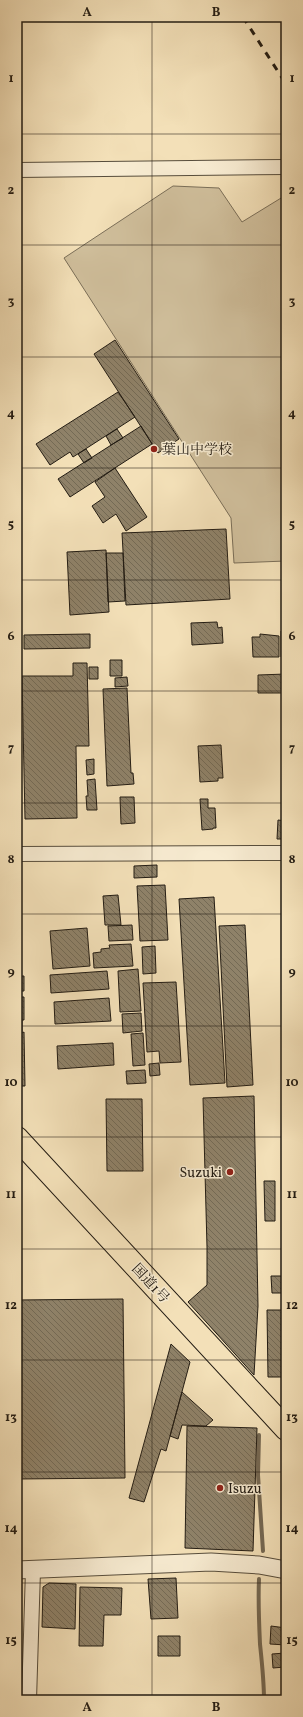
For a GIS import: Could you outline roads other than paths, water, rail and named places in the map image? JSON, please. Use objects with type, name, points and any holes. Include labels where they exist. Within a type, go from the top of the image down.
[{"type":"highway","name":"国道1号","points":[[17,1138],[286,1429]]},
{"type":"street","points":[[17,170],[286,168]]},
{"type":"street","points":[[17,854],[286,854]]},
{"type":"street","points":[[29,1700],[25,1570],[211,1562],[259,1565],[286,1570]]},
{"type":"waterway","points":[[259,1435],[258,1475],[263,1551]]},
{"type":"waterway","points":[[259,1579],[259,1628],[264,1700]]},
{"type":"railway","points":[[243,17],[286,84]]},
{"type":"place","name":"葉山中学校","points":[[154,449]]},
{"type":"place","name":"Suzuki","points":[[230,1172]]},
{"type":"place","name":"Isuzu","points":[[220,1488]]}]
